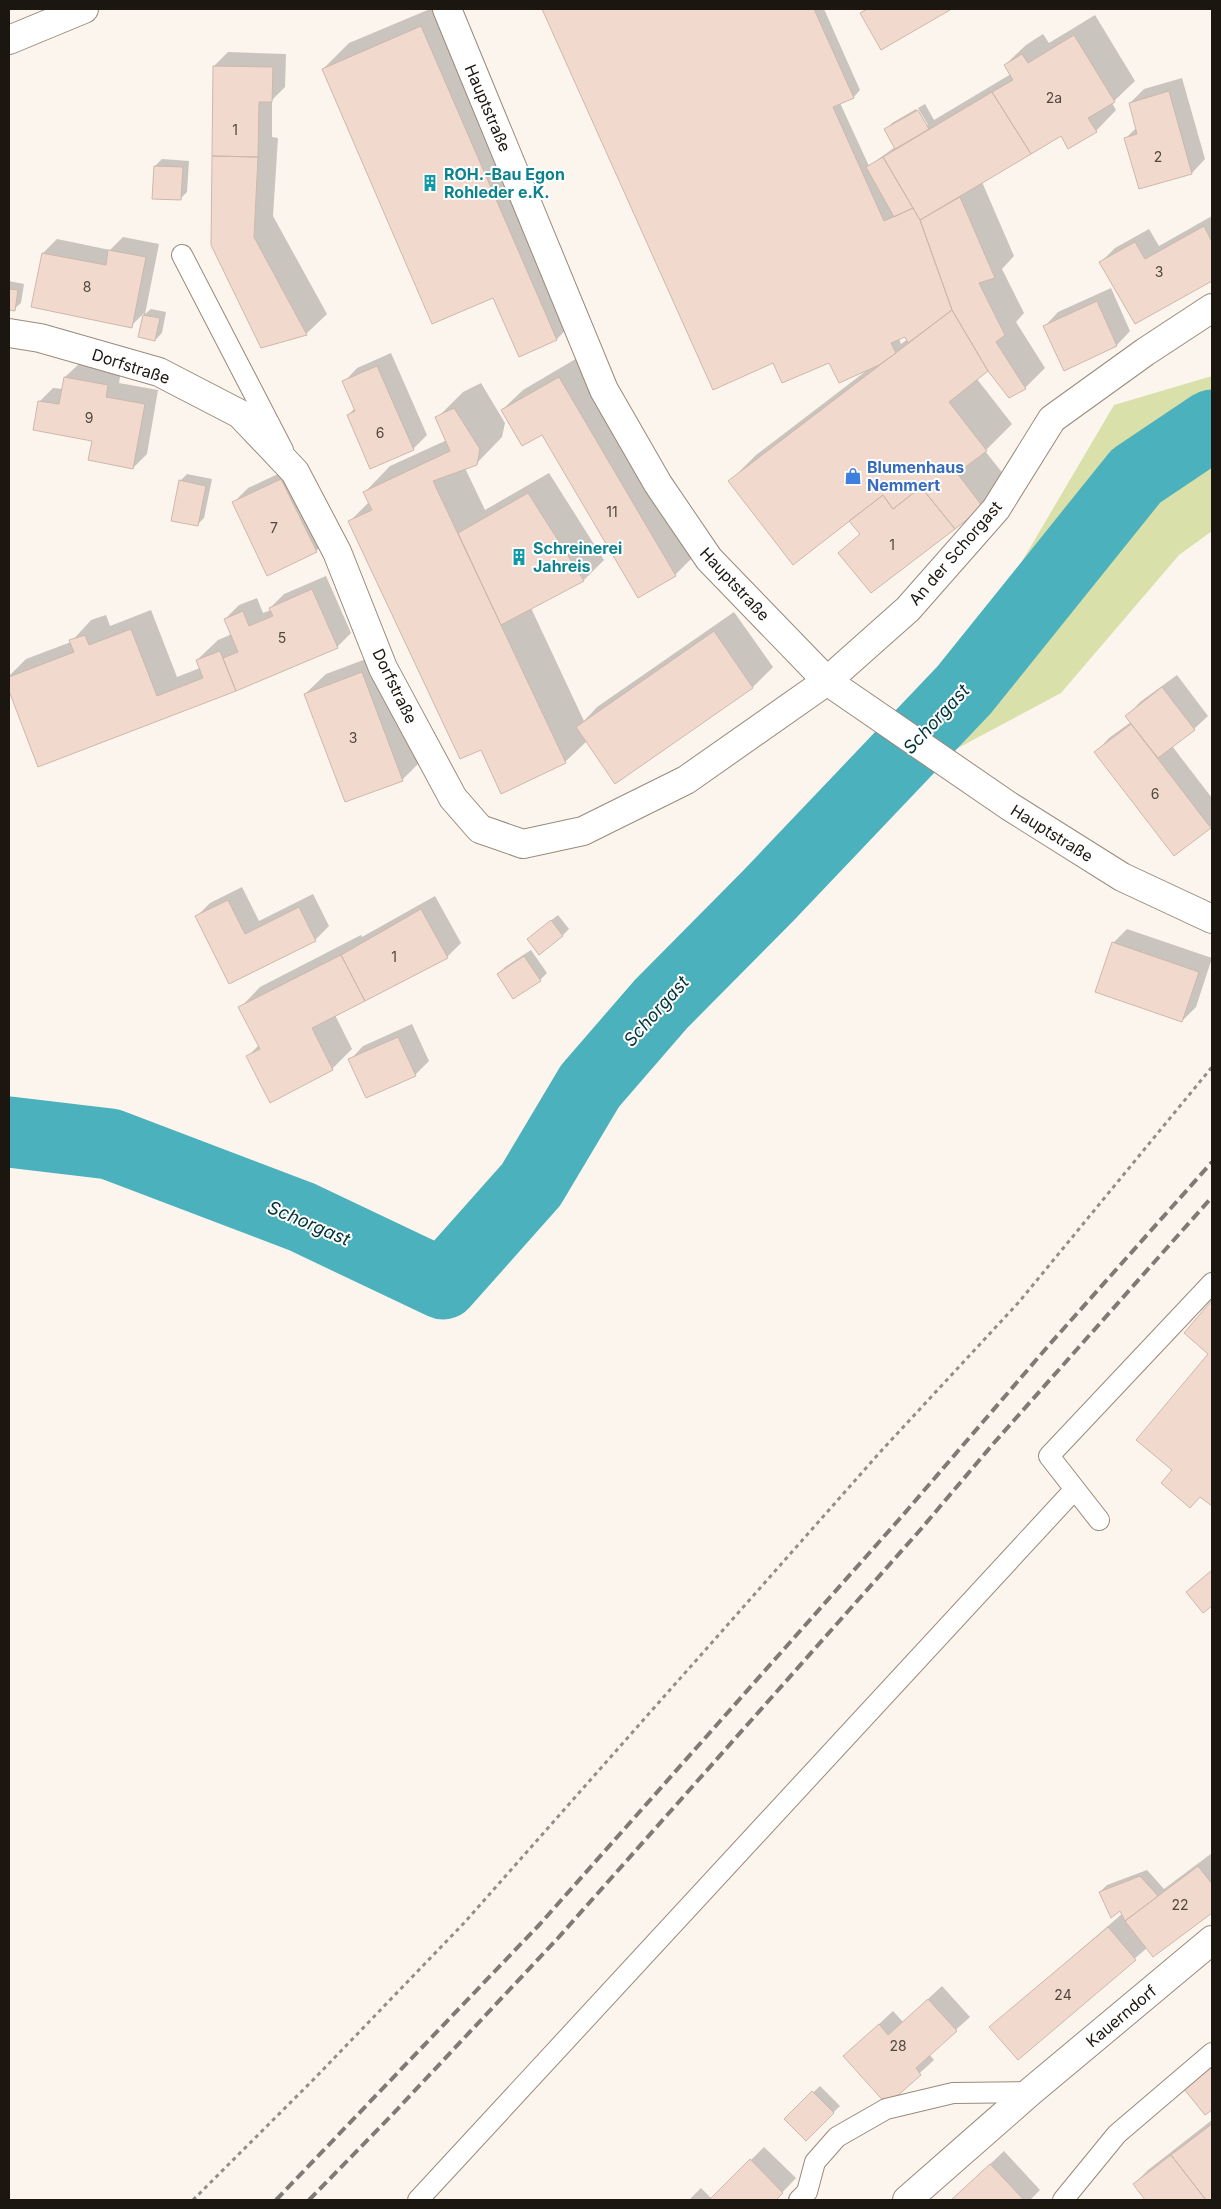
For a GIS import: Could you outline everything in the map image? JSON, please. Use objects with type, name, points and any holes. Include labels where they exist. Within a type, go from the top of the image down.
[{"type":"street","points":[[9,40],[84,9]]},
{"type":"street","name":"Hauptstraße","points":[[447,9],[604,390],[658,484],[709,559],[827,681],[1009,806],[1122,877],[1212,919]]},
{"type":"street","points":[[9,17],[34,29]]},
{"type":"street","name":"An der Schorgast","points":[[827,681],[908,609],[996,509],[1052,419],[1145,352],[1212,308]]},
{"type":"street","name":"Dorfstraße","points":[[9,333],[40,338],[159,372],[240,414],[294,472],[337,552],[383,668],[453,798],[480,829],[523,844],[583,831],[686,780],[827,681]]},
{"type":"street","name":"Kauerndorf","points":[[907,2200],[1030,2092],[1212,1940]]},
{"type":"lane","points":[[182,255],[294,472]]},
{"type":"lane","points":[[1099,1520],[1049,1456],[1212,1283]]},
{"type":"lane","points":[[418,2200],[1074,1489]]},
{"type":"lane","points":[[1063,2200],[1117,2134],[1212,2053]]},
{"type":"lane","points":[[799,2200],[807,2192],[815,2162],[837,2137],[886,2109],[953,2093],[1030,2092]]},
{"type":"path","points":[[194,2200],[315,2078],[471,1915],[882,1450],[1019,1302],[1212,1067]]},
{"type":"green space","points":[[1212,376],[1212,531],[1179,555],[1061,693],[943,756],[896,719],[951,682],[1114,405]]},
{"type":"building","points":[[542,9],[814,9],[854,98],[833,107],[884,221],[913,208],[920,220],[952,310],[908,343],[905,337],[891,343],[896,353],[879,365],[839,383],[829,363],[782,383],[773,363],[713,390]]},
{"type":"building","points":[[867,9],[950,10],[881,50],[860,13]]},
{"type":"building","name":"ROH.-Bau Egon Rohleder e.K.","points":[[421,26],[557,340],[519,357],[493,298],[432,324],[322,69]]},
{"type":"building","points":[[1074,35],[1115,102],[1088,118],[1097,132],[1068,149],[1061,136],[1031,154],[992,92],[1013,80],[1004,65],[1022,54],[1028,63]]},
{"type":"building","points":[[213,66],[273,67],[272,102],[259,102],[258,157],[212,156]]},
{"type":"building","points":[[1169,91],[1192,174],[1139,189],[1124,138],[1137,134],[1129,103]]},
{"type":"building","points":[[992,92],[1031,154],[920,220],[883,157]]},
{"type":"building","points":[[918,110],[929,129],[895,149],[884,129]]},
{"type":"building","points":[[212,156],[258,157],[254,237],[307,335],[261,348],[211,245]]},
{"type":"building","points":[[883,157],[913,208],[894,217],[866,167]]},
{"type":"building","points":[[154,166],[183,167],[181,200],[152,199]]},
{"type":"building","points":[[960,197],[995,278],[979,283],[1005,335],[996,342],[1026,389],[1009,398],[988,371],[952,310],[920,220]]},
{"type":"building","points":[[1204,226],[1212,242],[1212,281],[1135,324],[1099,262],[1135,242],[1145,259]]},
{"type":"building","points":[[108,250],[146,257],[132,328],[31,307],[42,253],[106,265]]},
{"type":"building","points":[[9,289],[18,290],[15,311],[9,310]]},
{"type":"building","points":[[1097,301],[1117,346],[1064,371],[1043,326]]},
{"type":"building","points":[[952,310],[988,371],[949,402],[987,451],[957,473],[983,507],[955,529],[921,487],[893,509],[883,495],[793,565],[728,481]]},
{"type":"building","points":[[143,315],[160,318],[155,341],[138,337]]},
{"type":"building","points":[[377,366],[414,450],[370,469],[347,415],[355,411],[342,381]]},
{"type":"building","points":[[64,377],[108,385],[106,397],[145,404],[133,469],[88,460],[92,441],[33,430],[38,401],[59,404]]},
{"type":"building","points":[[559,377],[676,576],[638,598],[542,435],[522,446],[501,410]]},
{"type":"building","points":[[454,408],[480,449],[477,465],[433,481],[566,763],[501,794],[481,750],[460,759],[348,521],[372,510],[363,492],[450,451],[435,417]]},
{"type":"building","points":[[281,479],[317,552],[267,576],[232,502]]},
{"type":"building","points":[[179,480],[206,486],[198,526],[171,521]]},
{"type":"building","points":[[921,487],[955,529],[871,593],[838,553],[860,534],[849,521],[883,495],[893,509]]},
{"type":"building","name":"Schreinerei Jahreis","points":[[528,493],[584,581],[501,625],[458,533]]},
{"type":"building","points":[[312,589],[338,648],[236,691],[223,658],[238,652],[224,619],[243,611],[249,626],[273,616],[269,608]]},
{"type":"building","points":[[131,629],[157,696],[203,678],[196,660],[220,651],[236,691],[38,767],[9,691],[9,677],[74,652],[69,640],[85,635],[89,645]]},
{"type":"building","points":[[714,631],[753,688],[615,784],[576,727]]},
{"type":"building","points":[[362,672],[403,781],[345,802],[304,694]]},
{"type":"building","points":[[1162,687],[1195,730],[1158,758],[1125,716]]},
{"type":"building","points":[[1131,724],[1211,828],[1174,856],[1094,752]]},
{"type":"building","points":[[228,900],[245,934],[299,907],[316,941],[229,984],[195,916]]},
{"type":"building","points":[[421,909],[448,958],[365,1001],[341,955]]},
{"type":"building","points":[[551,920],[563,936],[539,955],[527,939]]},
{"type":"building","points":[[1112,942],[1199,972],[1182,1022],[1095,992]]},
{"type":"building","points":[[341,955],[365,1001],[312,1028],[333,1070],[270,1103],[246,1056],[260,1049],[238,1007]]},
{"type":"building","points":[[524,956],[541,981],[513,999],[497,974]]},
{"type":"building","points":[[398,1037],[416,1076],[366,1098],[348,1059]]},
{"type":"building","points":[[1212,1300],[1212,1506],[1200,1497],[1190,1508],[1161,1483],[1172,1470],[1136,1440],[1208,1354],[1184,1333]]},
{"type":"building","points":[[1212,1570],[1212,1606],[1203,1613],[1186,1592]]},
{"type":"building","points":[[1198,1866],[1212,1884],[1212,1913],[1153,1957],[1125,1921]]},
{"type":"building","points":[[1140,1876],[1158,1896],[1125,1921],[1120,1911],[1111,1918],[1099,1892]]},
{"type":"building","points":[[1108,1927],[1136,1960],[1018,2060],[989,2027]]},
{"type":"building","points":[[928,1999],[957,2031],[916,2068],[921,2075],[887,2105],[843,2056],[879,2024],[888,2035]]},
{"type":"building","points":[[1212,2067],[1212,2110],[1205,2115],[1184,2089]]},
{"type":"building","points":[[812,2091],[834,2113],[806,2141],[784,2119]]},
{"type":"building","points":[[1212,2124],[1212,2200],[1206,2200],[1171,2155]]},
{"type":"building","points":[[1171,2155],[1206,2200],[1145,2200],[1133,2184]]},
{"type":"building","points":[[750,2159],[783,2193],[776,2200],[709,2200]]},
{"type":"building","points":[[990,2164],[1024,2200],[951,2200]]},
{"type":"waterway","name":"Schorgast","points":[[9,1132],[110,1144],[302,1217],[443,1284],[531,1185],[590,1086],[661,1004],[769,895],[964,690],[1136,476],[1212,425]]},
{"type":"railway","points":[[276,2200],[540,1924],[903,1515],[1049,1345],[1212,1162]]},
{"type":"railway","points":[[309,2200],[390,2117],[558,1938],[921,1529],[993,1444],[1212,1197]]},
{"type":"place","name":"ROH.-Bau Egon Rohleder e.K.","points":[[430,183]]},
{"type":"place","name":"Blumenhaus Nemmert","points":[[853,476]]},
{"type":"place","name":"Schreinerei Jahreis","points":[[519,557]]}]
